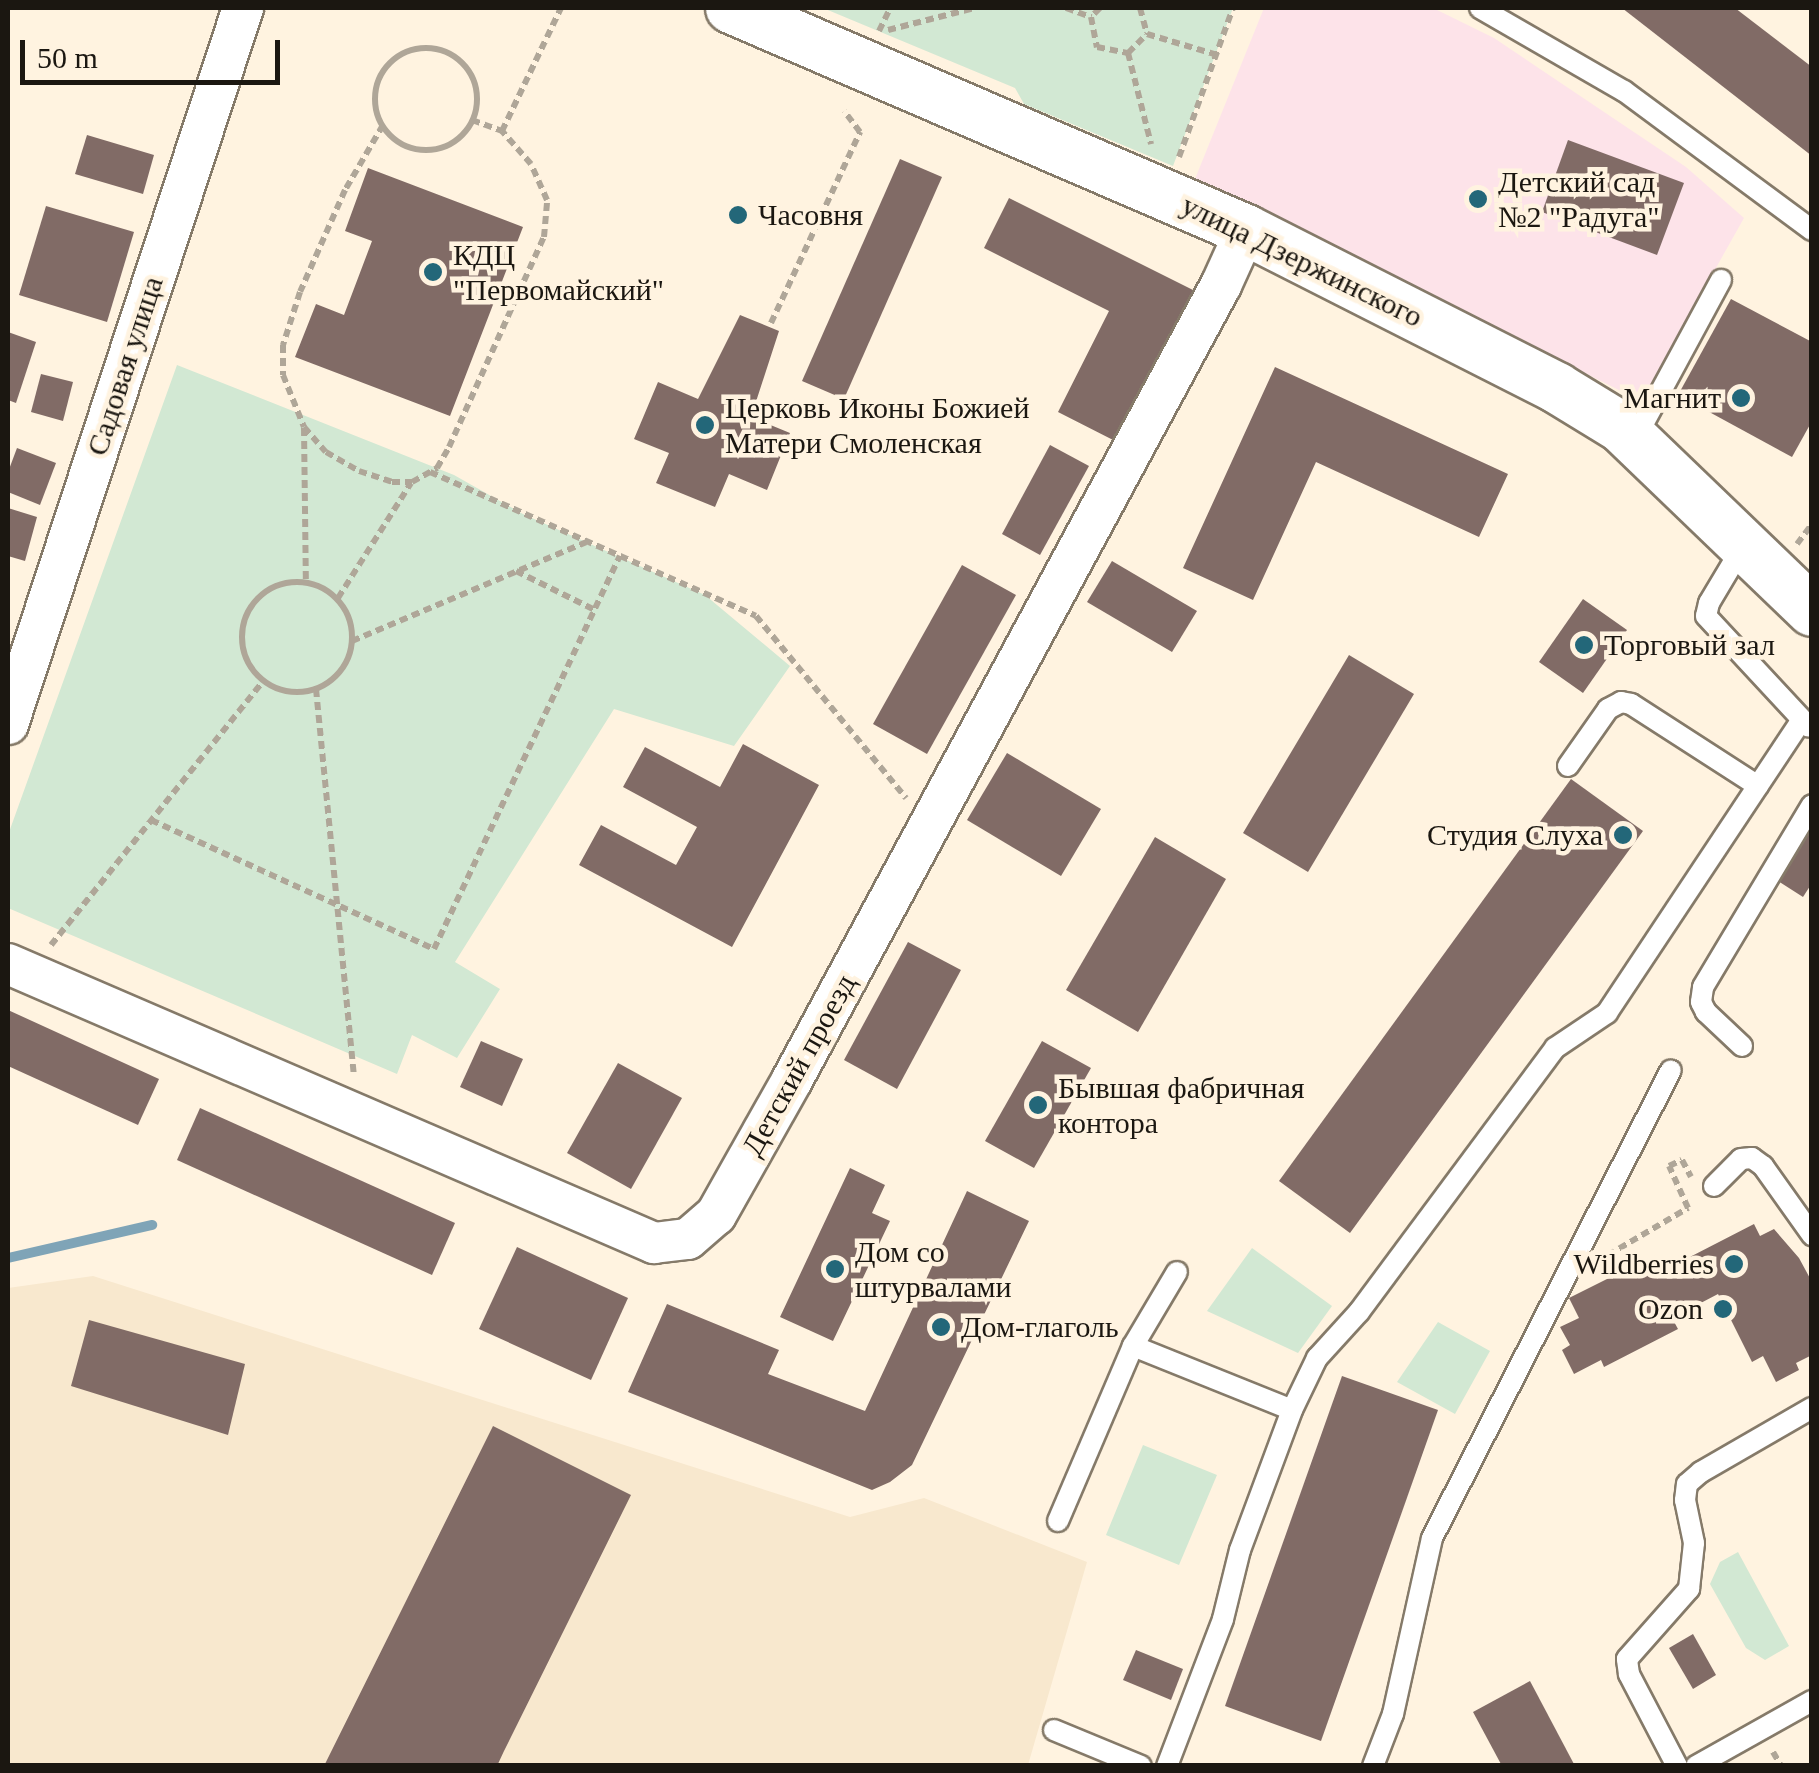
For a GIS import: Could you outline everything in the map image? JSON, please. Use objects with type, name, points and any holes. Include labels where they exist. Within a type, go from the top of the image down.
[{"type":"street","name":"Садовая улица","points":[[8,724],[243,8]]},
{"type":"street","name":"улица Дзержинского","points":[[731,8],[1246,230],[1557,388],[1635,439],[1812,611]]},
{"type":"street","name":"Детский проезд","points":[[18,968],[654,1242],[688,1239],[716,1215],[929,826],[1246,230]]},
{"type":"lane","points":[[1480,8],[1624,90],[1812,230]]},
{"type":"lane","points":[[1635,439],[1722,280]]},
{"type":"lane","points":[[1167,1766],[1224,1619],[1240,1550],[1292,1410],[1317,1358],[1359,1312],[1555,1048],[1607,1013],[1758,786],[1807,725],[1706,616],[1708,603],[1744,544]]},
{"type":"lane","points":[[1568,766],[1608,708],[1621,702],[1631,704],[1758,786]]},
{"type":"lane","points":[[1742,1046],[1706,1012],[1700,1002],[1703,987],[1812,805]]},
{"type":"lane","points":[[1373,1766],[1393,1714],[1432,1538],[1671,1070]]},
{"type":"lane","points":[[1705,1186],[1740,1160],[1752,1158],[1812,1235]]},
{"type":"lane","points":[[1058,1521],[1133,1346],[1177,1272]]},
{"type":"lane","points":[[1133,1346],[1292,1410]]},
{"type":"lane","points":[[1677,1766],[1629,1674],[1627,1659],[1688,1590],[1694,1543],[1684,1500],[1688,1484],[1701,1472],[1812,1408]]},
{"type":"lane","points":[[1696,1766],[1812,1701]]},
{"type":"lane","points":[[1054,1730],[1141,1766]]},
{"type":"path","points":[[502,131],[560,8]]},
{"type":"path","points":[[890,8],[878,32],[974,8]]},
{"type":"path","points":[[1066,8],[1091,17]]},
{"type":"path","points":[[1091,17],[1100,8]]},
{"type":"path","points":[[1140,8],[1146,34]]},
{"type":"path","points":[[1174,169],[1232,8]]},
{"type":"path","points":[[1091,17],[1097,46],[1128,53]]},
{"type":"path","points":[[1128,53],[1146,34]]},
{"type":"path","points":[[1146,34],[1218,55]]},
{"type":"path","points":[[418,48],[450,54],[464,64],[477,95],[472,120],[456,140],[424,150],[408,146],[383,126],[376,110],[380,78],[389,64],[418,48]]},
{"type":"path","points":[[1128,53],[1156,162]]},
{"type":"path","points":[[772,323],[860,132],[844,111]]},
{"type":"path","points":[[338,598],[412,482],[430,472],[450,448],[544,236],[547,200],[531,164],[502,131],[472,120]]},
{"type":"path","points":[[383,126],[345,190],[283,345],[283,375],[304,427],[326,452],[360,471],[392,482],[412,482]]},
{"type":"path","points":[[304,427],[306,582]]},
{"type":"path","points":[[430,472],[756,616],[929,826]]},
{"type":"path","points":[[1794,548],[1812,524]]},
{"type":"path","points":[[352,641],[587,541]]},
{"type":"path","points":[[151,820],[434,949],[620,556]]},
{"type":"path","points":[[516,571],[595,610]]},
{"type":"path","points":[[306,582],[338,598],[348,614],[352,641],[344,666],[316,689],[279,690],[262,681],[243,650],[246,613],[271,587],[306,582]]},
{"type":"path","points":[[18,968],[151,820],[262,681]]},
{"type":"path","points":[[316,689],[358,1114]]},
{"type":"path","points":[[1576,1255],[1593,1264],[1684,1213],[1688,1201],[1670,1166],[1682,1160],[1705,1186]]},
{"type":"shaded area","name":"Детский сад №2 \"Радуга\"","points":[[1264,8],[1433,8],[1494,38],[1686,167],[1744,218],[1641,401],[1195,179]]},
{"type":"shaded area","points":[[93,1276],[850,1517],[924,1498],[1087,1562],[1028,1765],[8,1765],[8,1288]]},
{"type":"green space","points":[[823,8],[1233,8],[1173,166],[1024,104],[1015,88]]},
{"type":"green space","points":[[177,365],[454,475],[523,514],[705,595],[790,666],[734,746],[614,709],[455,962],[500,989],[457,1058],[412,1035],[397,1074],[8,908],[8,835]]},
{"type":"green space","points":[[1252,1248],[1332,1306],[1298,1353],[1207,1311]]},
{"type":"green space","points":[[1438,1322],[1490,1351],[1455,1414],[1397,1382]]},
{"type":"green space","points":[[1143,1445],[1217,1475],[1179,1565],[1106,1535]]},
{"type":"green space","points":[[1738,1552],[1789,1646],[1765,1660],[1746,1648],[1710,1584],[1720,1562]]},
{"type":"building","points":[[1622,8],[1735,8],[1812,67],[1812,156]]},
{"type":"building","points":[[87,135],[154,155],[143,194],[75,174]]},
{"type":"building","points":[[1568,140],[1684,183],[1657,255],[1542,212]]},
{"type":"building","points":[[900,159],[942,177],[844,399],[802,381]]},
{"type":"building","name":"КДЦ \"Первомайский\"","points":[[368,168],[523,227],[450,416],[295,357],[316,304],[344,315],[372,241],[345,231]]},
{"type":"building","points":[[1009,198],[1193,290],[1117,442],[1058,412],[1109,311],[984,248]]},
{"type":"building","name":"Часовня","points":[[733,203],[749,209],[742,227],[727,221]]},
{"type":"building","points":[[46,206],[134,232],[107,322],[19,295]]},
{"type":"building","points":[[1731,299],[1812,342],[1812,421],[1792,457],[1678,395]]},
{"type":"building","name":"Церковь Иконы Божией Матери Смоленская","points":[[740,315],[779,331],[751,417],[790,433],[767,490],[729,474],[715,507],[656,483],[669,453],[634,439],[658,382],[698,399]]},
{"type":"building","points":[[8,332],[36,342],[16,403],[8,400]]},
{"type":"building","points":[[1275,367],[1508,474],[1479,537],[1316,462],[1253,600],[1183,568]]},
{"type":"building","points":[[41,374],[73,382],[63,421],[31,412]]},
{"type":"building","points":[[1050,445],[1089,466],[1040,555],[1002,534]]},
{"type":"building","points":[[17,448],[56,463],[40,505],[8,492],[8,472]]},
{"type":"building","points":[[8,508],[37,517],[25,561],[8,556]]},
{"type":"building","points":[[1112,561],[1197,611],[1172,652],[1087,602]]},
{"type":"building","points":[[962,565],[1016,595],[927,754],[873,724]]},
{"type":"building","name":"Торговый зал","points":[[1583,599],[1627,630],[1583,693],[1539,662]]},
{"type":"building","points":[[1349,655],[1414,694],[1308,872],[1243,833]]},
{"type":"building","points":[[743,744],[819,785],[732,947],[579,865],[601,825],[676,865],[697,827],[623,787],[645,747],[720,787]]},
{"type":"building","points":[[1007,753],[1101,809],[1061,876],[967,820]]},
{"type":"building","points":[[1571,779],[1643,831],[1350,1233],[1279,1181]]},
{"type":"building","points":[[1812,811],[1812,883],[1803,897],[1770,876]]},
{"type":"building","points":[[1155,837],[1226,879],[1138,1032],[1066,990]]},
{"type":"building","points":[[908,942],[961,970],[897,1089],[844,1060]]},
{"type":"building","points":[[8,1010],[159,1079],[138,1125],[8,1066]]},
{"type":"building","points":[[481,1041],[523,1059],[502,1106],[460,1087]]},
{"type":"building","name":"Бывшая фабричная контора","points":[[1042,1041],[1091,1068],[1034,1168],[985,1141]]},
{"type":"building","points":[[618,1063],[682,1098],[631,1189],[567,1153]]},
{"type":"building","points":[[200,1108],[455,1223],[432,1275],[177,1160]]},
{"type":"building","name":"Дом со штурвалами","points":[[850,1168],[885,1185],[872,1213],[890,1221],[833,1341],[780,1317]]},
{"type":"building","name":"Дом-глаголь","points":[[967,1191],[1029,1221],[912,1465],[890,1482],[872,1490],[628,1392],[667,1304],[779,1350],[768,1374],[865,1411]]},
{"type":"building","points":[[1754,1224],[1760,1236],[1774,1229],[1799,1258],[1812,1282],[1812,1355],[1796,1363],[1799,1370],[1776,1382],[1763,1356],[1752,1362],[1718,1294],[1672,1318],[1678,1329],[1604,1367],[1601,1360],[1574,1374],[1562,1350],[1570,1345],[1560,1327],[1579,1318],[1569,1298],[1643,1261],[1651,1277]]},
{"type":"building","points":[[517,1247],[628,1298],[591,1380],[479,1329]]},
{"type":"building","points":[[89,1320],[245,1364],[228,1435],[71,1386]]},
{"type":"building","points":[[1342,1376],[1438,1410],[1321,1741],[1225,1706]]},
{"type":"building","points":[[493,1426],[631,1495],[497,1766],[324,1766]]},
{"type":"building","points":[[1693,1634],[1716,1675],[1693,1689],[1669,1648]]},
{"type":"building","points":[[1136,1650],[1183,1669],[1171,1700],[1123,1680]]},
{"type":"building","points":[[1530,1681],[1575,1766],[1502,1766],[1473,1712]]},
{"type":"waterway","points":[[8,1258],[152,1225]]},
{"type":"place","name":"Детский сад №2 \"Радуга\"","points":[[1478,199]]},
{"type":"place","name":"Часовня","points":[[738,215]]},
{"type":"place","name":"КДЦ \"Первомайский\"","points":[[433,272]]},
{"type":"place","name":"Магнит","points":[[1741,398]]},
{"type":"place","name":"Церковь Иконы Божией Матери Смоленская","points":[[705,425]]},
{"type":"place","name":"Торговый зал","points":[[1584,645]]},
{"type":"place","name":"Студия Слуха","points":[[1623,835]]},
{"type":"place","name":"Бывшая фабричная контора","points":[[1038,1105]]},
{"type":"place","name":"Wildberries","points":[[1734,1264]]},
{"type":"place","name":"Дом со штурвалами","points":[[835,1269]]},
{"type":"place","name":"Ozon","points":[[1723,1309]]},
{"type":"place","name":"Дом-глаголь","points":[[941,1327]]}]
